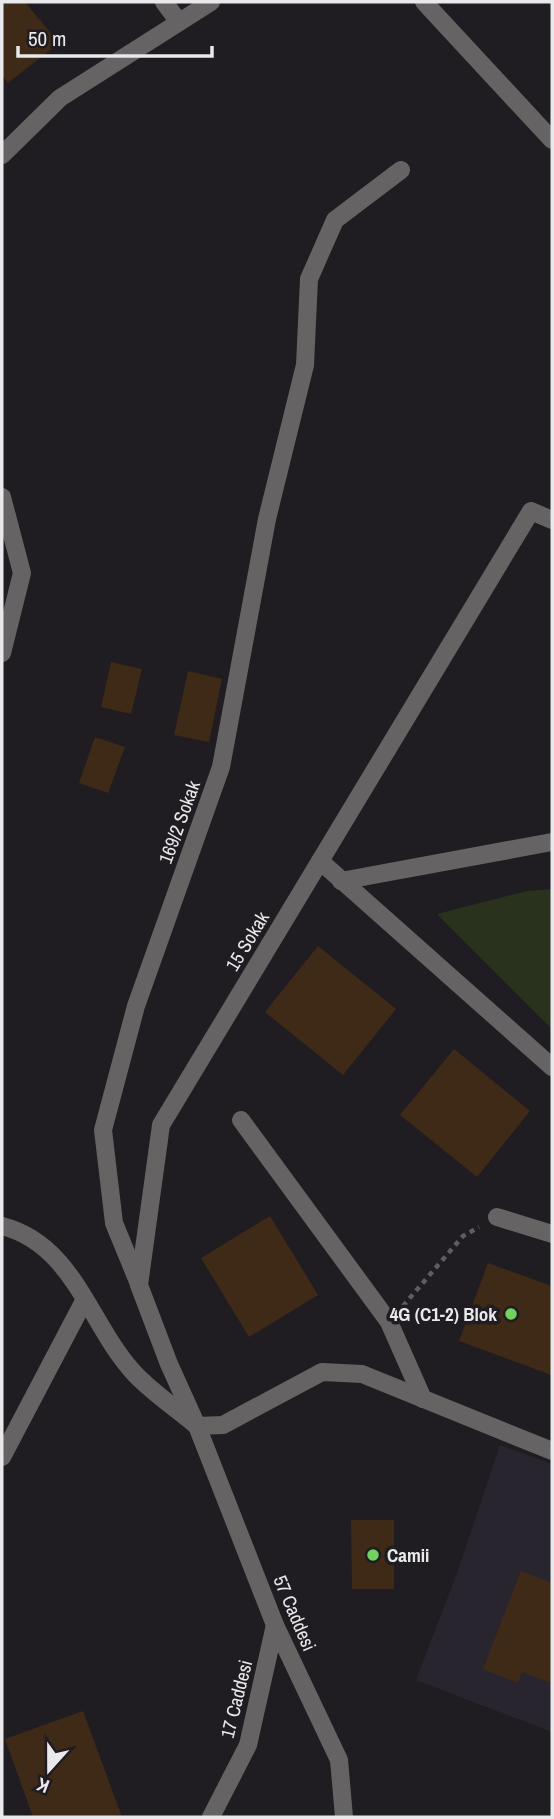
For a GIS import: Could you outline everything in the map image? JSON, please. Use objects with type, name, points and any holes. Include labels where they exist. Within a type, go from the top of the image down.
[{"type":"street","points":[[164,2],[179,22]]},
{"type":"street","points":[[2,155],[60,98],[211,2]]},
{"type":"street","points":[[424,2],[552,141]]},
{"type":"street","name":"169/2 Sokak","points":[[139,1285],[114,1223],[103,1130],[136,1006],[221,767],[267,519],[305,365],[309,279],[335,220],[401,170]]},
{"type":"street","points":[[2,497],[22,573],[2,653]]},
{"type":"street","name":"15 Sokak","points":[[197,1426],[169,1364],[139,1285],[161,1125],[531,510],[552,520]]},
{"type":"street","points":[[341,881],[552,842]]},
{"type":"street","points":[[320,861],[552,1068]]},
{"type":"street","points":[[241,1120],[389,1322],[423,1399]]},
{"type":"street","points":[[497,1217],[552,1234]]},
{"type":"street","points":[[2,1226],[30,1237],[44,1247],[70,1275],[84,1301],[135,1374],[197,1426],[223,1425],[322,1373],[362,1374],[552,1451]]},
{"type":"street","points":[[2,1457],[84,1301]]},
{"type":"street","name":"57 Caddesi","points":[[197,1426],[275,1625],[339,1760],[344,1817]]},
{"type":"street","name":"17 Caddesi","points":[[211,1817],[248,1745],[275,1625]]},
{"type":"path","points":[[389,1322],[463,1236],[497,1217]]},
{"type":"shaded area","points":[[500,1445],[552,1464],[552,1732],[416,1680],[457,1573]]},
{"type":"green space","points":[[552,889],[552,1029],[437,914],[527,891]]},
{"type":"building","points":[[2,2],[25,2],[59,43],[8,83],[2,75]]},
{"type":"building","points":[[111,662],[142,669],[131,714],[101,707]]},
{"type":"building","points":[[188,671],[222,679],[209,742],[174,735]]},
{"type":"building","points":[[95,737],[125,747],[108,793],[79,783]]},
{"type":"building","points":[[318,946],[396,1009],[343,1075],[265,1012]]},
{"type":"building","points":[[454,1049],[530,1111],[477,1177],[400,1115]]},
{"type":"building","points":[[270,1216],[318,1295],[249,1337],[201,1258]]},
{"type":"building","name":"4G (C1-2) Blok","points":[[488,1263],[552,1286],[551,1375],[459,1341]]},
{"type":"building","name":"Camii","points":[[351,1520],[394,1520],[394,1589],[352,1589]]},
{"type":"building","points":[[521,1571],[552,1583],[552,1683],[522,1672],[518,1683],[483,1669]]},
{"type":"building","points":[[83,1711],[122,1817],[33,1817],[5,1739]]},
{"type":"place","name":"4G (C1-2) Blok","points":[[511,1314]]},
{"type":"place","name":"Camii","points":[[373,1555]]}]
